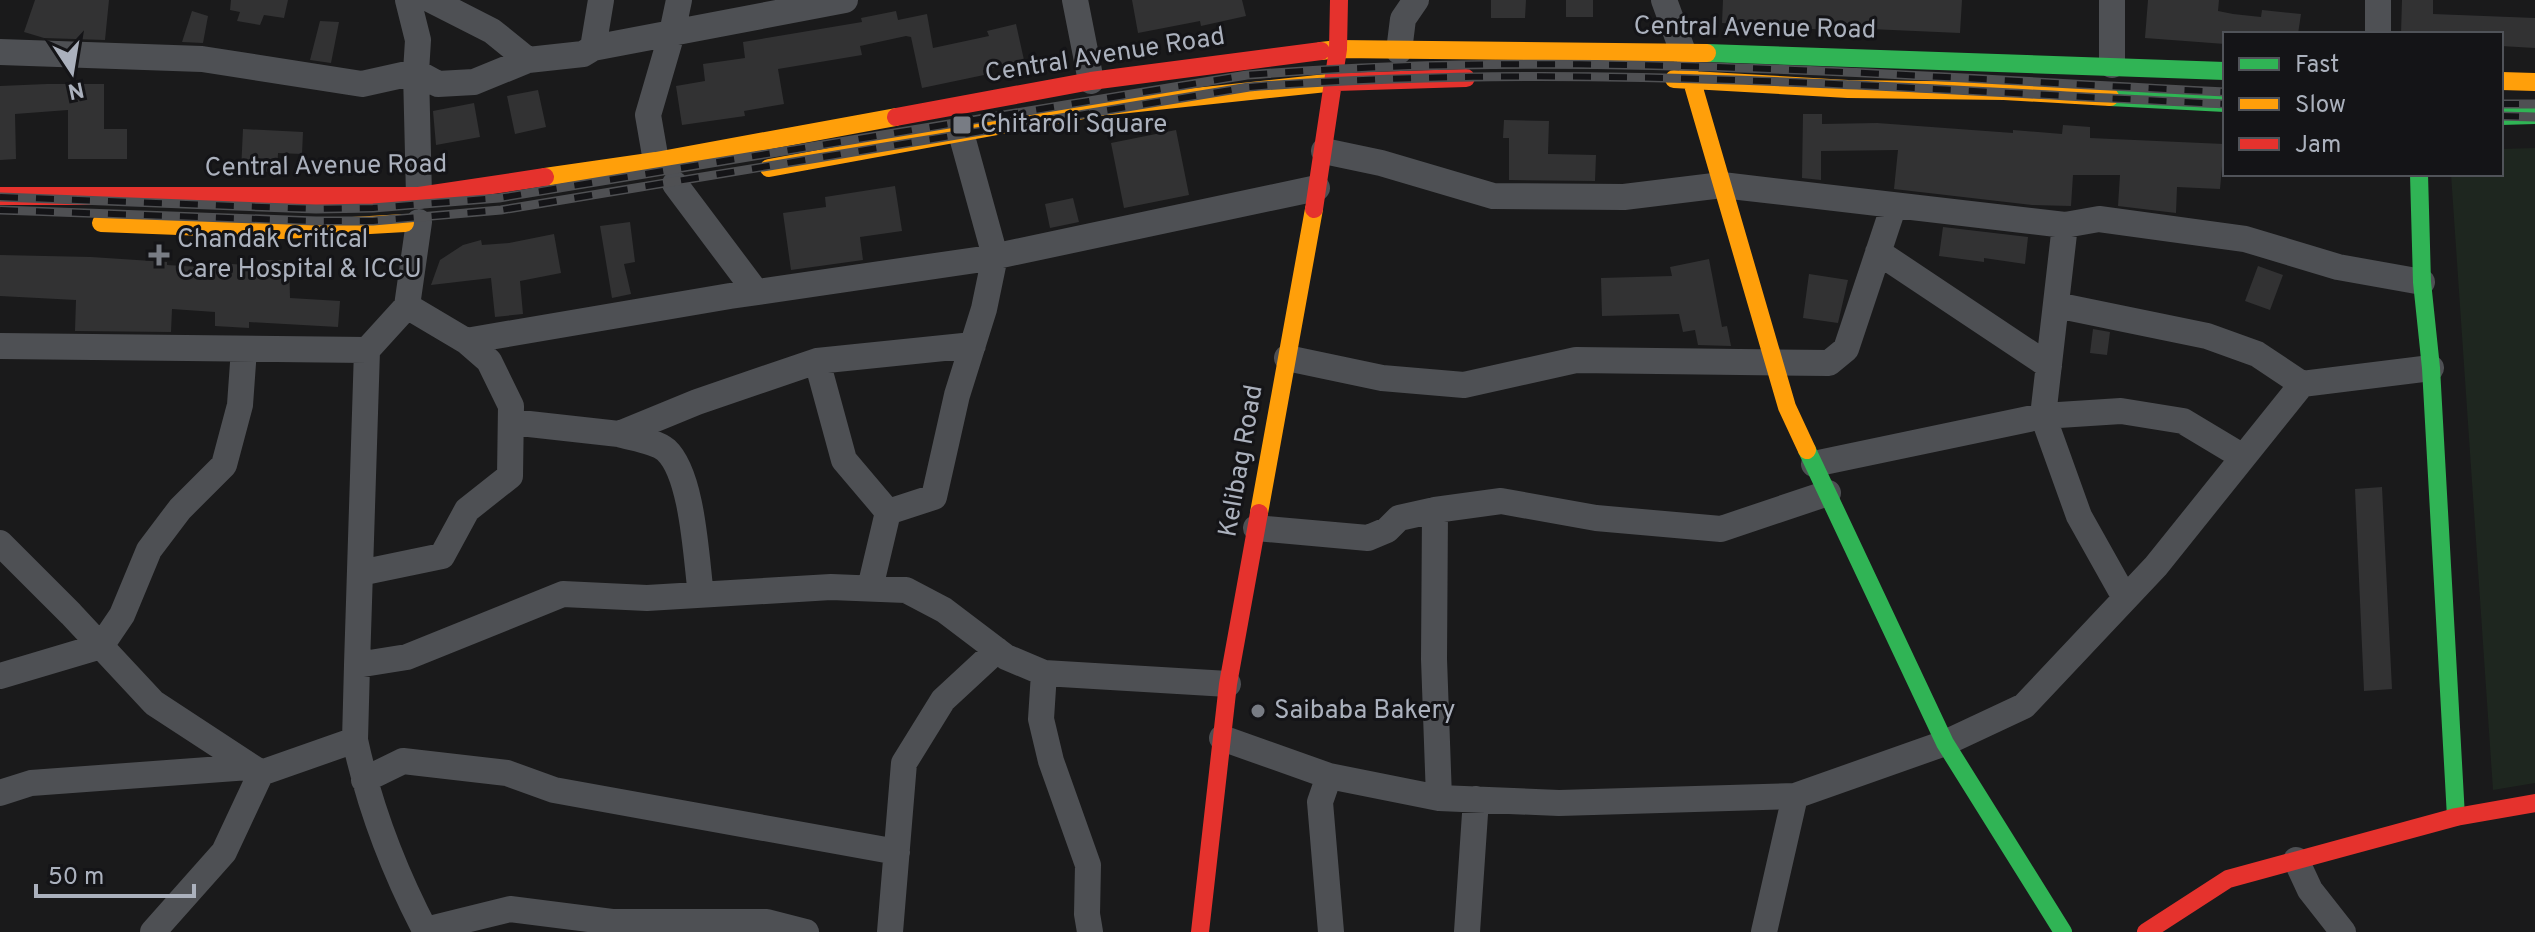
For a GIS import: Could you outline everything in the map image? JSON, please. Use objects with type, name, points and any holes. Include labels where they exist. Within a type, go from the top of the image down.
[{"type":"main road","name":"Kelibag Road","points":[[1200,932],[1228,684],[1324,151],[1338,49],[1339,0]]},
{"type":"main road","name":"Central Avenue Road","points":[[0,196],[427,213],[670,178],[1091,81],[1338,49],[1683,52],[2223,71]]},
{"type":"main road","points":[[1683,52],[1787,407],[1945,743],[2063,932]]},
{"type":"main road","points":[[750,171],[1100,107],[1334,82],[1487,78]]},
{"type":"main road","points":[[1659,79],[1848,89],[2004,91],[2223,103]]},
{"type":"main road","points":[[2503,81],[2535,82]]},
{"type":"main road","points":[[2503,116],[2535,115]]},
{"type":"main road","points":[[2419,176],[2422,282],[2431,368],[2456,817]]},
{"type":"main road","points":[[84,222],[282,230],[427,213]]},
{"type":"main road","points":[[2146,932],[2228,879],[2456,817],[2535,803]]},
{"type":"street","points":[[408,0],[418,40],[416,72],[427,213],[407,306],[367,350],[355,740],[364,780],[409,900],[426,931],[510,909],[612,922],[767,922],[806,932]]},
{"type":"street","points":[[431,0],[492,31],[528,60]]},
{"type":"street","points":[[593,48],[601,0]]},
{"type":"street","points":[[679,0],[648,115],[670,178],[756,292]]},
{"type":"street","points":[[0,52],[202,59],[362,84],[416,72],[438,84],[474,82],[528,60],[583,54],[593,48],[845,0]]},
{"type":"street","points":[[1075,0],[1091,81]]},
{"type":"street","points":[[1399,51],[1403,19],[1416,0]]},
{"type":"street","points":[[1664,0],[1683,52]]},
{"type":"street","points":[[2112,0],[2112,65]]},
{"type":"street","points":[[2378,0],[2378,32]]},
{"type":"street","points":[[888,512],[934,497],[957,395],[984,309],[995,256],[961,133]]},
{"type":"street","points":[[1324,151],[1381,163],[1493,196],[1624,197],[1722,185],[2065,225],[2099,219],[2245,239],[2338,267],[2422,282]]},
{"type":"street","points":[[466,341],[995,256],[1317,188]]},
{"type":"street","points":[[1287,358],[1382,378],[1464,385],[1576,360],[1829,363],[1846,349],[1894,205]]},
{"type":"street","points":[[2065,225],[2043,416],[2079,516],[2125,598]]},
{"type":"street","points":[[1878,252],[2049,366]]},
{"type":"street","points":[[2056,305],[2207,336],[2257,354],[2302,384],[2431,368]]},
{"type":"street","points":[[360,573],[442,556],[467,510],[510,476],[511,406],[489,361],[466,341],[407,306]]},
{"type":"street","points":[[619,434],[697,402],[817,361],[973,345]]},
{"type":"street","points":[[0,346],[367,350]]},
{"type":"street","points":[[0,676],[101,646],[122,615],[149,550],[180,509],[224,465],[240,405],[244,349]]},
{"type":"street","points":[[817,361],[844,460],[888,512]]},
{"type":"street","points":[[1222,738],[1329,776],[1439,798],[1559,803],[1795,796],[1945,743],[2024,706],[2156,566],[2302,384]]},
{"type":"street","points":[[1814,464],[2043,416],[2121,411],[2183,421],[2243,457]]},
{"type":"street","points":[[511,422],[619,434],[664,448],[680,468],[686,490],[701,595]]},
{"type":"street","points":[[1256,528],[1368,538],[1387,530],[1399,518],[1501,501],[1596,518],[1721,529],[1828,493]]},
{"type":"street","points":[[1435,510],[1434,659],[1439,798]]},
{"type":"street","points":[[870,588],[888,512]]},
{"type":"street","points":[[0,543],[154,703],[255,770]]},
{"type":"street","points":[[357,665],[407,657],[563,594],[647,598],[831,587],[906,590],[944,610],[1006,657],[1044,673],[1228,684]]},
{"type":"street","points":[[890,932],[904,763],[943,700],[997,650]]},
{"type":"street","points":[[1044,673],[1041,719],[1051,761],[1088,865],[1087,914],[1090,932]]},
{"type":"street","points":[[0,793],[31,783],[255,770],[355,740]]},
{"type":"street","points":[[364,780],[403,761],[507,773],[554,790],[897,852]]},
{"type":"street","points":[[153,932],[224,852],[255,770]]},
{"type":"street","points":[[1329,776],[1320,802],[1331,932]]},
{"type":"street","points":[[1764,932],[1795,796]]},
{"type":"street","points":[[1467,932],[1476,799]]},
{"type":"street","points":[[2296,860],[2310,890],[2343,932]]},
{"type":"shaded area","points":[[2535,148],[2535,783],[2493,790],[2451,176],[2503,176],[2503,149]]},
{"type":"building","points":[[35,0],[109,0],[105,40],[44,38],[24,32]]},
{"type":"building","points":[[231,0],[288,0],[284,18],[264,15],[260,25],[237,21],[240,12],[230,10]]},
{"type":"building","points":[[1132,0],[1242,0],[1246,16],[1201,26],[1200,21],[1138,33]]},
{"type":"building","points":[[1491,0],[1526,0],[1525,18],[1491,18]]},
{"type":"building","points":[[1566,0],[1593,0],[1593,17],[1566,17]]},
{"type":"building","points":[[1723,0],[1962,0],[1960,33],[1827,30],[1722,23]]},
{"type":"building","points":[[2148,0],[2219,0],[2218,11],[2261,17],[2262,10],[2301,14],[2298,32],[2223,32],[2223,44],[2145,38]]},
{"type":"building","points":[[2402,0],[2433,0],[2433,14],[2535,18],[2535,48],[2503,46],[2503,32],[2401,32]]},
{"type":"building","points":[[192,11],[208,16],[203,43],[182,42]]},
{"type":"building","points":[[896,11],[898,20],[927,14],[933,48],[989,36],[987,31],[1016,24],[1024,60],[983,70],[984,75],[922,88],[911,37],[906,36],[860,46],[862,55],[778,69],[784,104],[744,111],[745,116],[682,125],[676,86],[705,81],[703,64],[745,58],[743,42],[862,22],[861,18]]},
{"type":"building","points":[[320,21],[339,22],[331,63],[310,60]]},
{"type":"building","points":[[104,84],[104,129],[127,129],[127,159],[68,159],[68,110],[15,114],[16,159],[0,160],[0,86]]},
{"type":"building","points":[[538,90],[546,127],[515,134],[507,96]]},
{"type":"building","points":[[474,103],[480,137],[436,145],[433,111]]},
{"type":"building","points":[[1803,114],[1822,114],[1822,124],[1877,123],[2062,134],[2063,125],[2090,127],[2090,138],[2223,144],[2220,189],[2177,187],[2176,213],[2118,206],[2120,175],[2073,175],[2071,206],[2032,205],[1894,189],[1898,150],[1821,151],[1821,180],[1802,178]]},
{"type":"building","points":[[1504,120],[1549,121],[1548,154],[1596,155],[1595,181],[1509,180],[1509,138],[1503,138]]},
{"type":"building","points":[[243,129],[303,132],[302,154],[278,153],[277,172],[241,171]]},
{"type":"building","points":[[1176,130],[1189,195],[1124,208],[1111,143]]},
{"type":"building","points":[[895,186],[902,231],[860,237],[863,260],[791,270],[783,213],[826,207],[825,197]]},
{"type":"building","points":[[1073,198],[1079,222],[1050,228],[1045,204]]},
{"type":"building","points":[[630,222],[635,262],[624,264],[631,294],[612,298],[600,226]]},
{"type":"building","points":[[1943,227],[2028,237],[2025,264],[1939,256]]},
{"type":"building","points":[[554,234],[561,273],[520,281],[523,314],[495,317],[491,278],[431,285],[440,260],[463,245],[481,240],[482,245],[509,243]]},
{"type":"building","points":[[0,255],[91,257],[218,268],[218,263],[261,266],[261,260],[289,260],[290,298],[340,301],[338,327],[249,322],[249,328],[215,326],[215,312],[172,309],[171,332],[75,331],[76,300],[0,296]]},
{"type":"building","points":[[1709,259],[1722,327],[1727,326],[1731,346],[1698,345],[1695,330],[1683,332],[1679,314],[1602,316],[1601,278],[1672,276],[1670,267]]},
{"type":"building","points":[[2258,266],[2283,275],[2270,310],[2245,301]]},
{"type":"building","points":[[1809,274],[1848,280],[1838,323],[1803,318]]},
{"type":"building","points":[[2093,329],[2110,332],[2107,355],[2090,353]]},
{"type":"building","points":[[2382,487],[2392,689],[2364,691],[2355,489]]},
{"type":"railway","points":[[0,197],[316,209],[373,208],[499,198],[1247,75],[1369,68],[1492,64],[1736,68],[2223,92]]},
{"type":"railway","points":[[0,210],[316,221],[373,221],[501,210],[1249,87],[1371,80],[1493,77],[1737,80],[2223,104]]},
{"type":"railway","points":[[2503,104],[2535,104]]},
{"type":"railway","points":[[2503,116],[2535,117]]},
{"type":"traffic: fast","points":[[1707,53],[2223,71]]},
{"type":"traffic: fast","points":[[2110,97],[2223,103]]},
{"type":"traffic: fast","points":[[2503,116],[2535,115]]},
{"type":"traffic: fast","points":[[2419,176],[2422,282],[2431,368],[2456,817]]},
{"type":"traffic: fast","points":[[1807,450],[1945,743],[2063,932]]},
{"type":"traffic: slow","points":[[1321,51],[1707,53]]},
{"type":"traffic: slow","points":[[1684,54],[1787,407],[1807,450]]},
{"type":"traffic: slow","points":[[1674,79],[1848,89],[2004,91],[2110,97]]},
{"type":"traffic: slow","points":[[2503,81],[2535,82]]},
{"type":"traffic: slow","points":[[769,168],[1100,107],[1336,82]]},
{"type":"traffic: slow","points":[[545,177],[656,161],[896,117]]},
{"type":"traffic: slow","points":[[1259,513],[1314,209]]},
{"type":"traffic: slow","points":[[101,223],[282,230],[405,223]]},
{"type":"traffic: jam","points":[[1314,209],[1338,49],[1339,0]]},
{"type":"traffic: jam","points":[[896,117],[1091,81],[1321,51]]},
{"type":"traffic: jam","points":[[1336,82],[1466,78]]},
{"type":"traffic: jam","points":[[0,196],[419,196],[545,177]]},
{"type":"traffic: jam","points":[[1200,932],[1228,684],[1259,513]]},
{"type":"traffic: jam","points":[[2146,932],[2228,879],[2456,817],[2535,803]]},
{"type":"place","name":"Chitaroli Square","points":[[962,125]]},
{"type":"place","name":"Chandak Critical Care Hospital & ICCU","points":[[159,255]]},
{"type":"place","name":"Saibaba Bakery","points":[[1258,711]]}]
